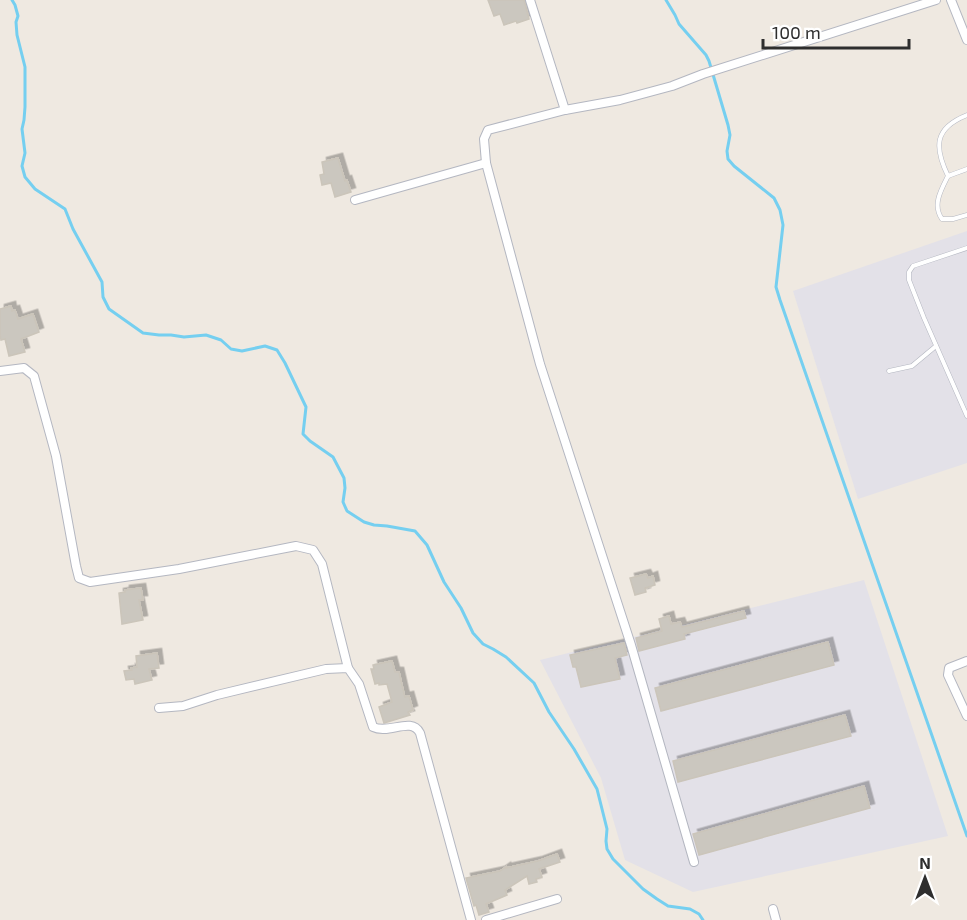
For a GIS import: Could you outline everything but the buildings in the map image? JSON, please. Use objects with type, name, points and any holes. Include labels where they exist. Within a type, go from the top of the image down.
[{"type":"street","points":[[530,0],[565,110]]},
{"type":"street","points":[[693,862],[631,645],[540,364],[486,163],[484,139],[488,130],[672,86],[703,74],[936,0]]},
{"type":"street","points":[[951,0],[967,40]]},
{"type":"street","points":[[355,200],[486,163]]},
{"type":"street","points":[[0,371],[24,368],[34,376],[56,456],[79,578],[90,582],[168,571],[296,546],[313,550],[322,564],[348,668],[359,684],[373,728],[380,730],[410,725],[420,733],[471,920]]},
{"type":"street","points":[[966,710],[948,675],[949,668],[967,661]]},
{"type":"street","points":[[159,708],[183,706],[217,695],[326,669],[348,668]]},
{"type":"street","points":[[486,920],[557,899]]},
{"type":"street","points":[[772,909],[776,920]]},
{"type":"lane","points":[[948,176],[943,166],[939,140],[945,128],[967,115]]},
{"type":"lane","points":[[967,169],[948,176],[937,203],[938,213],[942,219],[967,215]]},
{"type":"lane","points":[[967,248],[913,266],[909,272],[909,280],[967,416]]},
{"type":"lane","points":[[889,371],[912,366],[936,346]]},
{"type":"shaded area","points":[[967,231],[967,463],[858,499],[793,291]]},
{"type":"shaded area","points":[[864,580],[948,836],[693,892],[625,860],[601,778],[540,660]]},
{"type":"waterway","points":[[12,0],[18,16],[17,35],[25,67],[25,107],[22,129],[25,153],[22,166],[25,177],[35,189],[65,209],[73,229],[102,282],[103,297],[109,309],[143,333],[184,337],[206,335],[221,340],[231,349],[242,351],[265,346],[277,350],[306,407],[303,434],[333,457],[344,478],[343,502],[347,511],[364,522],[374,525],[415,531],[427,545],[444,582],[461,608],[473,633],[483,644],[506,657],[534,683],[549,712],[574,749],[597,789],[607,829],[607,849],[613,859],[643,889],[657,899],[668,906],[690,909],[699,914],[703,920]]},
{"type":"waterway","points":[[666,0],[679,24],[709,61],[730,135],[728,159],[774,198],[780,210],[783,225],[776,287],[967,836]]}]
